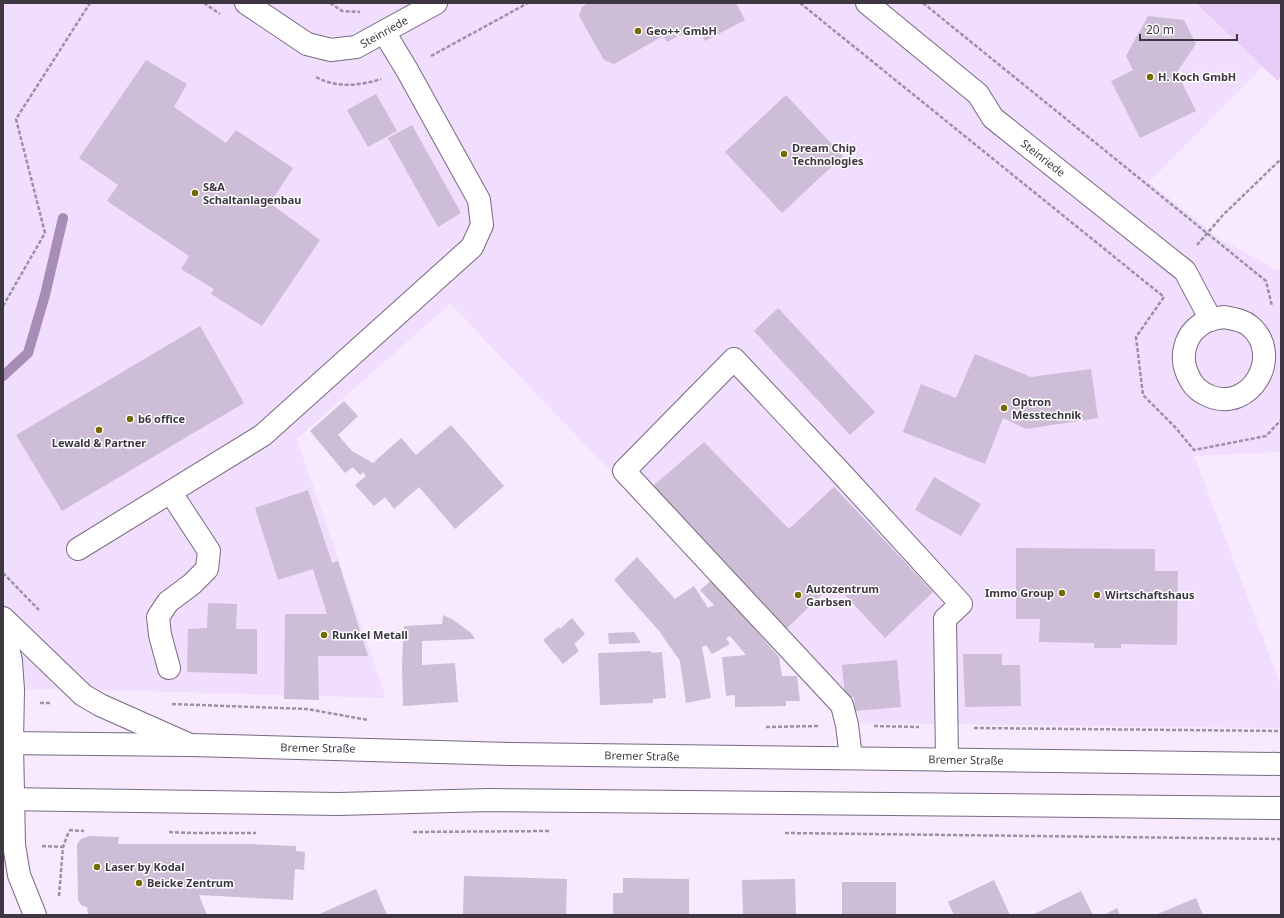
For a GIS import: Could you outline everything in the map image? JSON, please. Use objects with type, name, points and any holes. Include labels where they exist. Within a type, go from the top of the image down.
[{"type":"main road","name":"Steinriede","points":[[246,3],[307,44],[331,50],[356,47],[436,3]]},
{"type":"main road","name":"Steinriede","points":[[866,3],[978,94],[993,118],[1185,271],[1211,320]]},
{"type":"main road","points":[[78,549],[263,435],[472,246],[482,225],[479,200],[384,32]]},
{"type":"main road","points":[[851,758],[847,726],[842,705],[624,471],[734,359],[961,604],[945,619],[947,760]]},
{"type":"main road","points":[[169,668],[160,635],[158,617],[168,602],[192,584],[207,569],[209,551],[171,493]]},
{"type":"main road","points":[[3,618],[83,695],[100,705],[190,745]]},
{"type":"main road","points":[[3,627],[11,661],[14,702],[8,743],[8,799],[19,875],[34,915]]},
{"type":"main road","name":"Bremer Straße","points":[[8,743],[190,745],[511,754],[1281,764]]},
{"type":"main road","points":[[8,799],[339,804],[489,800],[1281,808]]},
{"type":"path","points":[[3,306],[45,233],[16,119],[90,3]]},
{"type":"path","points":[[330,3],[342,11],[365,11]]},
{"type":"path","points":[[800,3],[1164,297]]},
{"type":"path","points":[[923,3],[1266,281],[1273,310]]},
{"type":"path","points":[[1281,160],[1223,215],[1190,252],[1185,271],[1164,297],[1136,337],[1143,395],[1175,427],[1194,450],[1266,436],[1281,420]]},
{"type":"path","points":[[165,704],[307,709],[370,720]]},
{"type":"path","points":[[760,727],[847,726],[1281,731]]},
{"type":"path","points":[[60,892],[63,847],[68,830],[91,831]]},
{"type":"path","points":[[165,831],[193,833],[263,833]]},
{"type":"path","points":[[412,832],[554,831]]},
{"type":"path","points":[[777,833],[1281,839]]},
{"type":"shaded area","points":[[3,3],[1205,3],[1269,60],[1149,182],[1220,239],[1277,270],[1281,269],[1281,452],[1194,456],[1281,685],[1281,728],[841,723],[797,676],[731,596],[450,304],[297,439],[386,698],[64,689],[3,690]]},
{"type":"shaded area","points":[[1196,3],[1281,3],[1281,76],[1278,81]]},
{"type":"building","name":"Geo++ GmbH","points":[[588,3],[736,3],[745,20],[705,41],[697,26],[667,42],[663,36],[614,64],[604,60],[579,16],[582,7]]},
{"type":"building","name":"H. Koch GmbH","points":[[1148,16],[1184,20],[1196,44],[1177,72],[1196,111],[1140,138],[1111,81],[1133,70],[1126,56]]},
{"type":"building","name":"S&A Schaltanlagenbau","points":[[146,60],[187,84],[174,107],[226,143],[236,130],[293,168],[270,203],[320,240],[262,326],[211,294],[214,289],[181,269],[189,256],[107,201],[118,185],[79,158]]},
{"type":"building","points":[[376,94],[397,131],[368,147],[347,110]]},
{"type":"building","name":"Dream Chip Technologies","points":[[786,95],[843,156],[782,213],[725,152]]},
{"type":"building","points":[[412,125],[461,213],[438,227],[388,138]]},
{"type":"building","points":[[778,308],[875,412],[850,435],[754,331]]},
{"type":"building","name":"b6 office","points":[[200,326],[244,403],[62,511],[16,435]]},
{"type":"building","name":"Optron Messtechnik","points":[[975,354],[1031,377],[1091,369],[1098,418],[1026,429],[1003,418],[985,464],[903,432],[921,384],[956,398]]},
{"type":"building","points":[[344,401],[358,416],[338,435],[352,451],[373,463],[401,438],[416,455],[451,425],[504,486],[455,529],[419,487],[394,509],[385,497],[374,506],[355,485],[366,476],[363,472],[360,475],[353,467],[345,473],[310,431]]},
{"type":"building","points":[[704,442],[789,529],[834,487],[933,592],[885,638],[834,583],[785,630],[653,486]]},
{"type":"building","points":[[934,477],[981,504],[961,536],[915,510]]},
{"type":"building","points":[[308,490],[332,563],[338,561],[368,656],[318,656],[319,700],[284,699],[285,614],[327,614],[313,569],[278,580],[255,508]]},
{"type":"building","name":"Wirtschaftshaus","points":[[1016,548],[1155,549],[1155,571],[1178,571],[1177,645],[1121,644],[1121,648],[1094,648],[1094,643],[1039,642],[1040,619],[1016,619]]},
{"type":"building","points":[[637,557],[675,599],[694,586],[708,608],[714,605],[700,590],[712,580],[779,657],[782,676],[797,676],[800,701],[786,701],[786,706],[735,707],[735,695],[726,696],[722,657],[746,655],[730,636],[726,638],[730,644],[712,654],[706,645],[702,647],[711,698],[686,703],[680,661],[659,631],[614,580]]},
{"type":"building","points":[[208,603],[237,604],[236,629],[257,629],[257,674],[187,672],[188,629],[207,628]]},
{"type":"building","points":[[443,615],[452,619],[471,633],[475,639],[422,641],[422,665],[455,663],[458,702],[403,706],[402,666],[404,626],[442,624]]},
{"type":"building","points":[[572,618],[585,634],[574,644],[579,651],[563,664],[543,640],[559,627],[560,629]]},
{"type":"building","points":[[634,632],[641,643],[609,644],[608,633]]},
{"type":"building","points":[[651,651],[651,653],[662,652],[666,698],[653,699],[653,703],[600,705],[598,653]]},
{"type":"building","points":[[963,654],[1002,654],[1002,665],[1020,665],[1021,706],[965,707]]},
{"type":"building","points":[[897,660],[901,707],[855,711],[854,697],[845,698],[842,665]]},
{"type":"building","name":"Beicke Zentrum","points":[[89,836],[119,837],[118,844],[251,844],[296,846],[296,851],[305,852],[304,870],[295,869],[293,900],[199,895],[207,915],[88,915],[87,907],[82,906],[78,900],[77,844],[81,839]]},
{"type":"building","points":[[464,876],[567,879],[566,915],[463,915]]},
{"type":"building","points":[[623,878],[689,879],[689,915],[613,915],[613,893],[623,893]]},
{"type":"building","points":[[795,879],[796,915],[743,915],[742,880]]},
{"type":"building","points":[[994,880],[1010,915],[954,915],[948,902]]},
{"type":"building","points":[[842,882],[896,882],[896,915],[842,915]]},
{"type":"building","points":[[376,889],[387,915],[317,915]]},
{"type":"building","points":[[1081,891],[1093,915],[1034,914]]},
{"type":"building","points":[[1196,898],[1203,915],[1155,915]]},
{"type":"building","points":[[1117,908],[1120,915],[1104,915]]},
{"type":"waterway","points":[[3,376],[28,353],[45,295],[63,218]]},
{"type":"place","name":"Geo++ GmbH","points":[[638,31]]},
{"type":"place","name":"H. Koch GmbH","points":[[1150,77]]},
{"type":"place","name":"Dream Chip Technologies","points":[[784,154]]},
{"type":"place","name":"S&A Schaltanlagenbau","points":[[195,193]]},
{"type":"place","name":"Optron Messtechnik","points":[[1004,408]]},
{"type":"place","name":"b6 office","points":[[130,419]]},
{"type":"place","name":"Lewald & Partner","points":[[99,430]]},
{"type":"place","name":"Immo Group","points":[[1062,593]]},
{"type":"place","name":"Autozentrum Garbsen","points":[[798,595]]},
{"type":"place","name":"Wirtschaftshaus","points":[[1097,595]]},
{"type":"place","name":"Runkel Metall","points":[[324,635]]},
{"type":"place","name":"Laser by Kodal","points":[[97,867]]},
{"type":"place","name":"Beicke Zentrum","points":[[139,883]]}]
